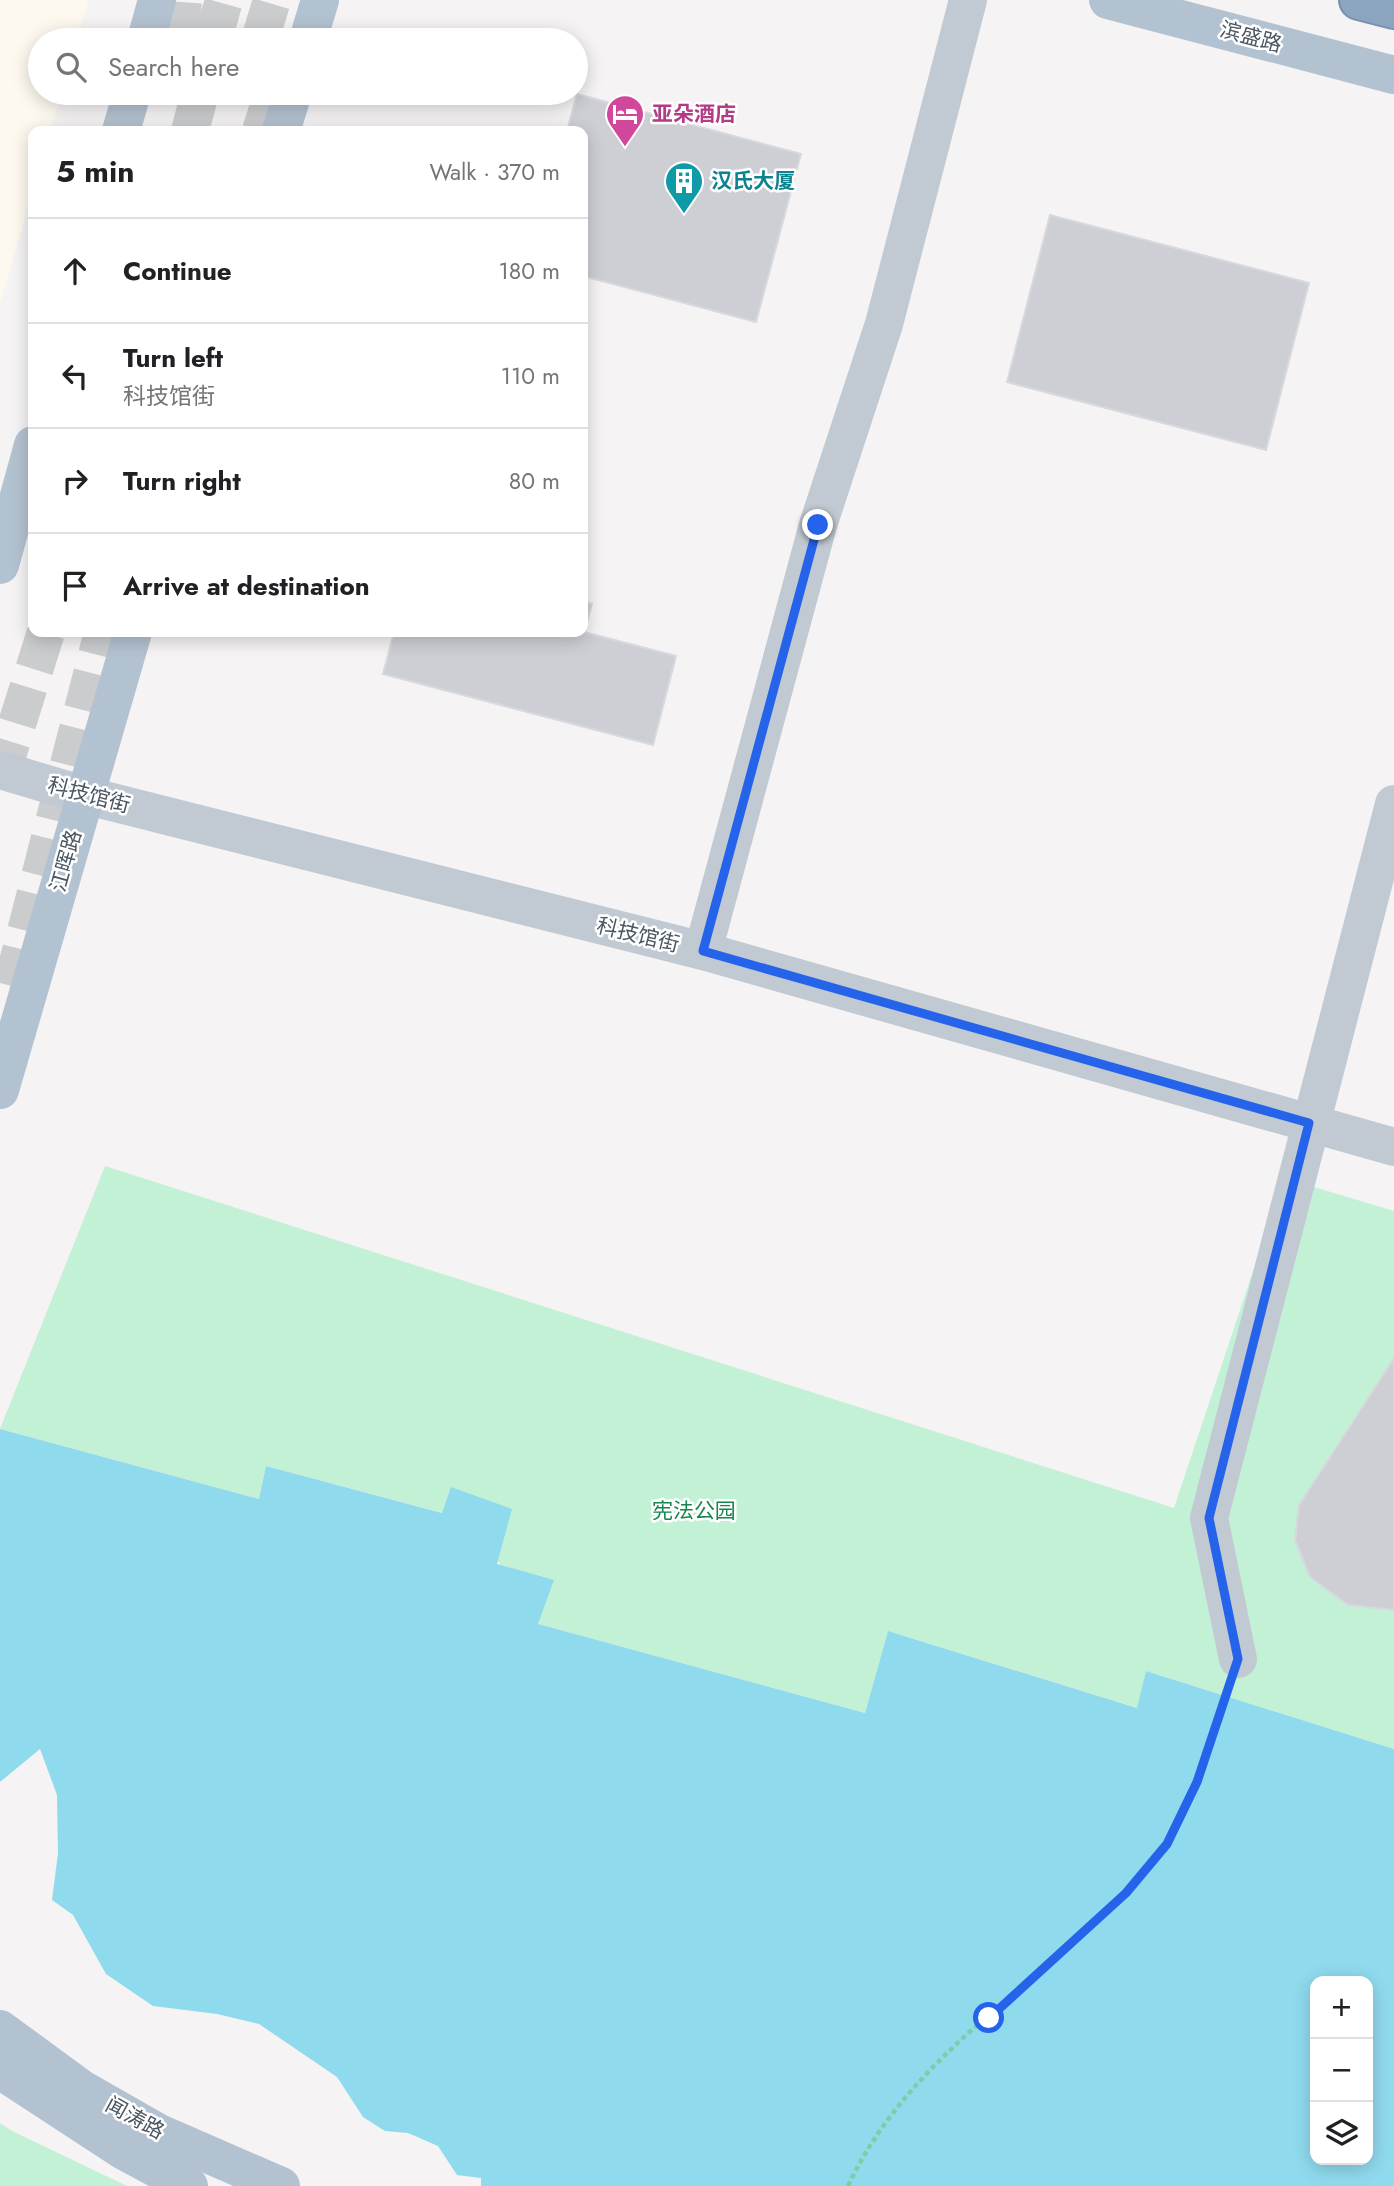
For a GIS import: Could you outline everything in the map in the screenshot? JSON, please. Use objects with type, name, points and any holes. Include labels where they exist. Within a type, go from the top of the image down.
[{"type":"highway","points":[[1359,0],[1394,9]]},
{"type":"main road","points":[[150,28],[158,0]]},
{"type":"main road","points":[[312,28],[320,0]]},
{"type":"main road","name":"滨盛路","points":[[1108,0],[1394,75]]},
{"type":"main road","points":[[122,126],[129,105]]},
{"type":"main road","points":[[283,126],[289,105]]},
{"type":"main road","points":[[0,565],[28,463]]},
{"type":"main road","name":"江晖路","points":[[0,1090],[131,637]]},
{"type":"main road","name":"闻涛路","points":[[0,2029],[82,2089],[148,2126],[281,2186]]},
{"type":"main road","name":"闻涛路","points":[[0,2070],[124,2151],[189,2186]]},
{"type":"street","points":[[703,951],[818,525],[884,324],[968,0]]},
{"type":"street","name":"科技馆街","points":[[0,769],[84,795],[703,951],[1394,1147]]},
{"type":"street","points":[[1238,1659],[1209,1518],[1309,1123],[1394,804]]},
{"type":"path","points":[[848,2186],[866,2147],[902,2097],[938,2059],[989,2018],[1126,1893],[1167,1844],[1197,1782],[1238,1659]]},
{"type":"shaded area","points":[[0,0],[89,0],[81,28],[28,28],[28,105],[58,105],[52,126],[28,126],[28,207],[0,304]]},
{"type":"green space","name":"宪法公园","points":[[105,1166],[1174,1508],[1284,1178],[1394,1211],[1394,1749],[1146,1671],[1138,1708],[888,1631],[865,1713],[537,1624],[452,1487],[443,1513],[266,1466],[259,1499],[0,1429]]},
{"type":"green space","points":[[0,2123],[12,2131],[127,2186],[0,2186]]},
{"type":"water","points":[[0,1429],[259,1499],[266,1466],[442,1513],[451,1487],[512,1509],[497,1564],[554,1580],[538,1624],[865,1713],[888,1631],[1137,1708],[1146,1671],[1394,1749],[1394,2186],[481,2186],[481,2178],[457,2175],[438,2146],[408,2133],[385,2131],[363,2117],[337,2077],[259,2024],[217,2014],[153,2006],[106,1974],[73,1915],[52,1900],[58,1853],[57,1795],[40,1749],[0,1782]]},
{"type":"building","name":"汉氏大厦","points":[[588,97],[801,154],[756,322],[588,277],[588,126],[568,126],[574,105],[588,105]]},
{"type":"building","points":[[1050,215],[1309,283],[1266,450],[1007,382]]},
{"type":"building","points":[[588,603],[592,604],[588,618]]},
{"type":"building","points":[[588,633],[676,656],[653,745],[383,674],[393,637],[588,637]]},
{"type":"building","points":[[1394,1358],[1394,1610],[1348,1605],[1310,1577],[1295,1540],[1299,1505]]},
{"type":"tunnel","points":[[181,28],[183,0]]},
{"type":"tunnel","points":[[216,28],[224,0]]},
{"type":"tunnel","points":[[264,28],[272,0]]},
{"type":"tunnel","points":[[191,126],[197,105]]},
{"type":"tunnel","points":[[263,126],[269,105]]},
{"type":"tunnel","points":[[0,778],[44,637]]},
{"type":"tunnel","points":[[12,986],[102,637]]},
{"type":"place","name":"亚朵酒店","points":[[625,148]]},
{"type":"place","name":"汉氏大厦","points":[[684,215]]},
{"type":"route","points":[[818,525],[703,951],[1309,1123],[1209,1518],[1238,1659],[1197,1782],[1167,1844],[1126,1893],[989,2018]]}]
